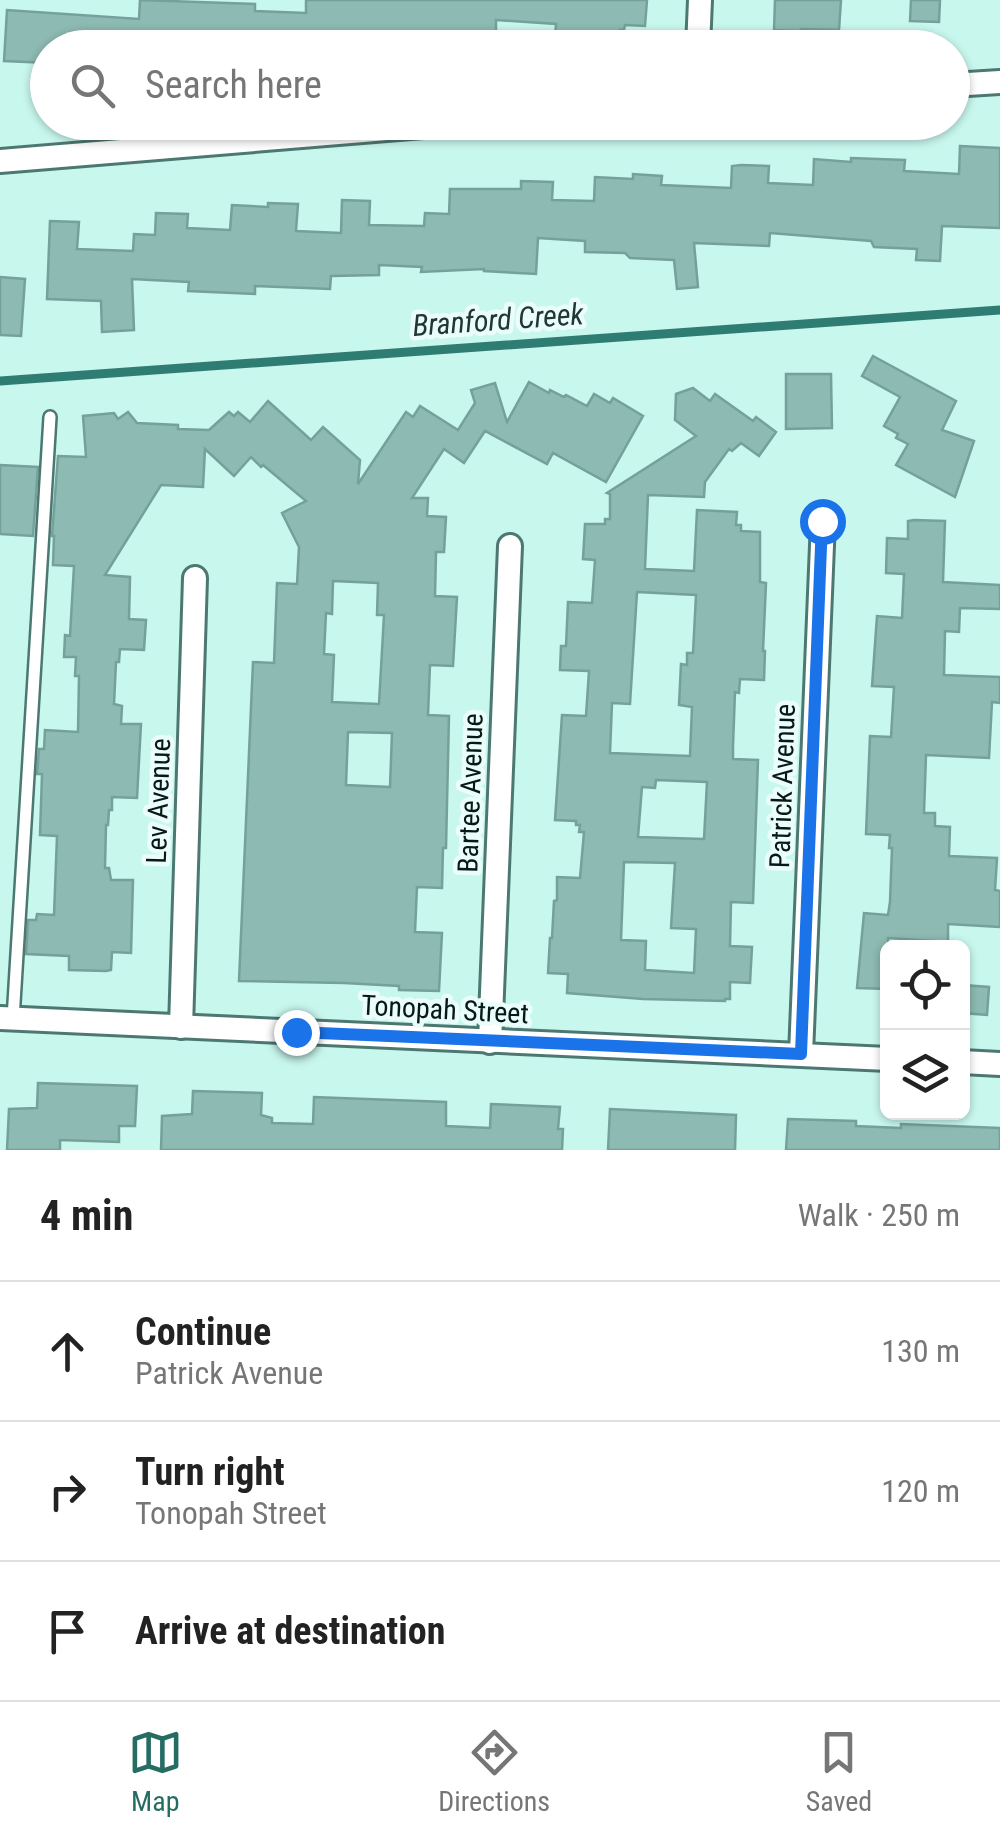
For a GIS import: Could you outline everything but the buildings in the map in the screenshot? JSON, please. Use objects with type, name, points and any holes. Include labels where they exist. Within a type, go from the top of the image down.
[{"type":"street","points":[[699,30],[700,0]]},
{"type":"street","points":[[970,84],[1000,82]]},
{"type":"street","points":[[0,161],[254,140]]},
{"type":"street","name":"Patrick Avenue","points":[[801,1054],[822,521]]},
{"type":"street","name":"Bartee Avenue","points":[[490,1042],[510,546]]},
{"type":"street","name":"Lev Avenue","points":[[181,1027],[195,578]]},
{"type":"street","name":"Tonopah Street","points":[[7,1018],[880,1058]]},
{"type":"street","points":[[970,1062],[1000,1064]]},
{"type":"lane","points":[[7,1018],[50,417]]},
{"type":"waterway","name":"Branford Creek","points":[[0,381],[1000,310]]},
{"type":"route","points":[[296,1032],[801,1054],[822,521]]}]
